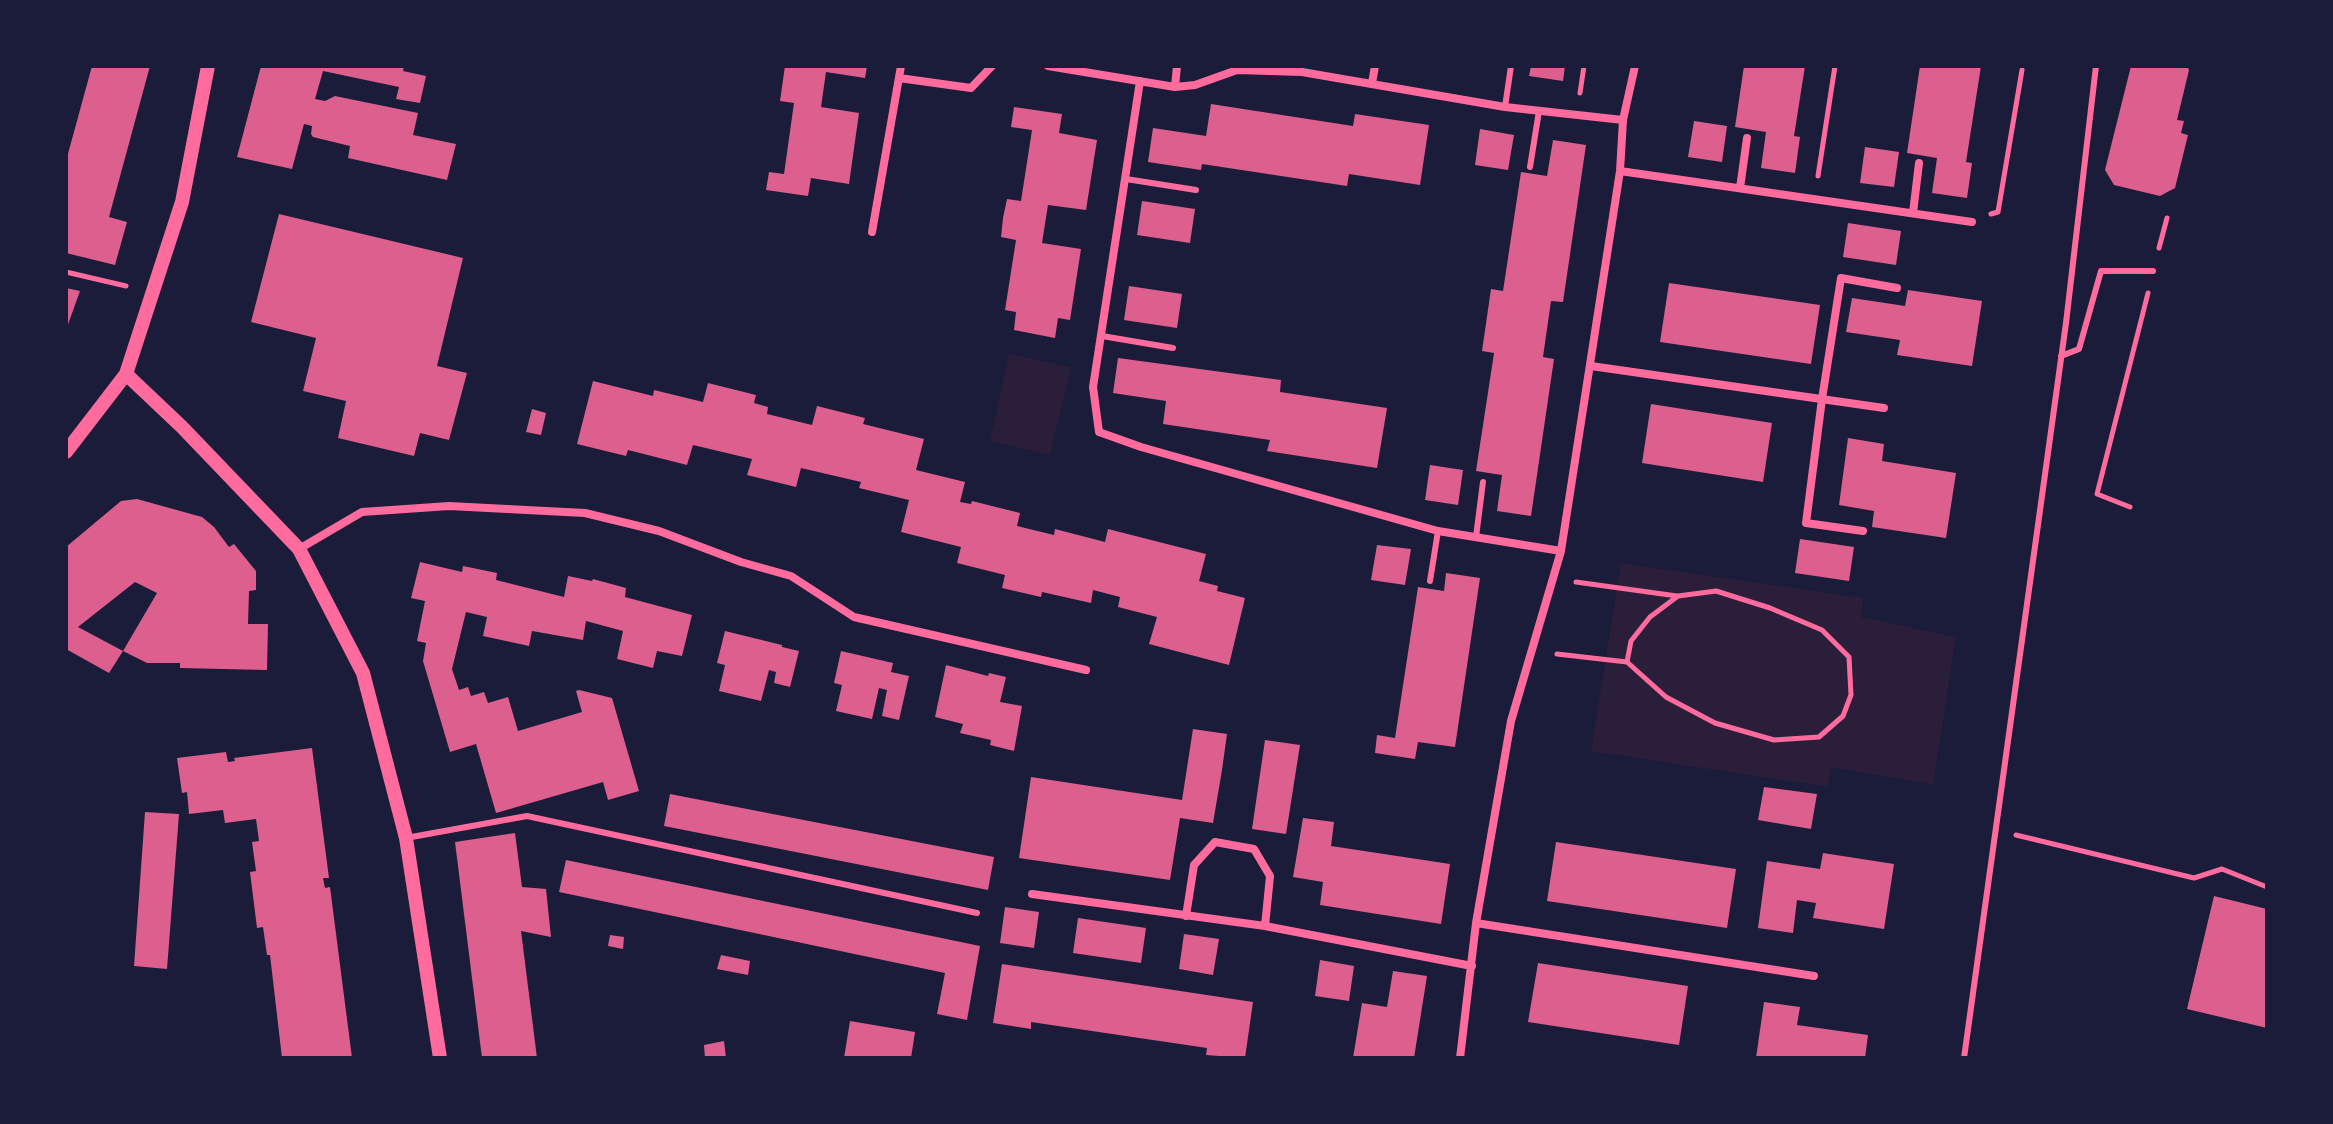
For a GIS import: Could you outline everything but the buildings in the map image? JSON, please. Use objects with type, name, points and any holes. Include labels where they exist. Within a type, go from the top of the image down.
[{"type":"street","points":[[66,452],[126,374],[182,202],[208,66]]},
{"type":"street","points":[[872,232],[901,66]]},
{"type":"street","points":[[899,78],[971,88],[992,66]]},
{"type":"street","points":[[1048,66],[1175,87],[1195,85],[1237,70],[1302,69],[1505,107],[1623,120]]},
{"type":"street","points":[[1175,87],[1177,66]]},
{"type":"street","points":[[1372,83],[1375,66]]},
{"type":"street","points":[[1460,1058],[1476,923],[1511,721],[1561,551],[1620,171],[1623,120],[1635,66]]},
{"type":"street","points":[[1140,81],[1093,387],[1099,432],[1141,447],[1438,531],[1561,551]]},
{"type":"street","points":[[1740,188],[1747,138]]},
{"type":"street","points":[[1913,213],[1919,163]]},
{"type":"street","points":[[1620,171],[1972,222]]},
{"type":"street","points":[[1863,531],[1806,523],[1822,399],[1841,278],[1897,288]]},
{"type":"street","points":[[1591,366],[1884,408]]},
{"type":"street","points":[[126,374],[182,427],[299,549],[363,673],[406,838],[440,1058]]},
{"type":"street","points":[[299,549],[362,512],[449,506],[585,513],[659,531],[741,562],[791,576],[854,617],[1086,670]]},
{"type":"street","points":[[1186,916],[1194,865],[1215,842],[1254,849],[1270,876],[1265,926]]},
{"type":"street","points":[[1032,894],[1265,926],[1472,966]]},
{"type":"street","points":[[1476,923],[1814,976]]},
{"type":"lane","points":[[1505,107],[1511,66]]},
{"type":"lane","points":[[1964,1058],[2061,356],[2096,66]]},
{"type":"lane","points":[[1530,167],[1539,111]]},
{"type":"lane","points":[[1126,179],[1196,190]]},
{"type":"lane","points":[[2061,356],[2079,349],[2101,271],[2153,271]]},
{"type":"lane","points":[[1102,336],[1173,348]]},
{"type":"lane","points":[[1476,537],[1483,482]]},
{"type":"lane","points":[[1430,581],[1438,531]]},
{"type":"lane","points":[[406,838],[527,816],[977,913]]},
{"type":"path","points":[[1815,199],[1835,66]]},
{"type":"path","points":[[1972,222],[1998,212],[2022,70]]},
{"type":"path","points":[[2130,507],[2097,494],[2167,218]]},
{"type":"path","points":[[66,272],[151,292]]},
{"type":"path","points":[[1532,651],[1627,662],[1666,697],[1703,717],[1774,740],[1819,737],[1843,716],[1851,695],[1849,657],[1822,630],[1770,608],[1716,591],[1678,596],[1553,579]]},
{"type":"path","points":[[1627,662],[1631,641],[1650,617],[1678,596]]},
{"type":"path","points":[[1996,830],[2194,878],[2222,869],[2267,887]]},
{"type":"shaded area","points":[[1009,354],[1071,367],[1050,455],[990,441]]},
{"type":"shaded area","points":[[1621,563],[1863,598],[1861,617],[1956,637],[1933,785],[1831,767],[1828,787],[1591,751]]}]
